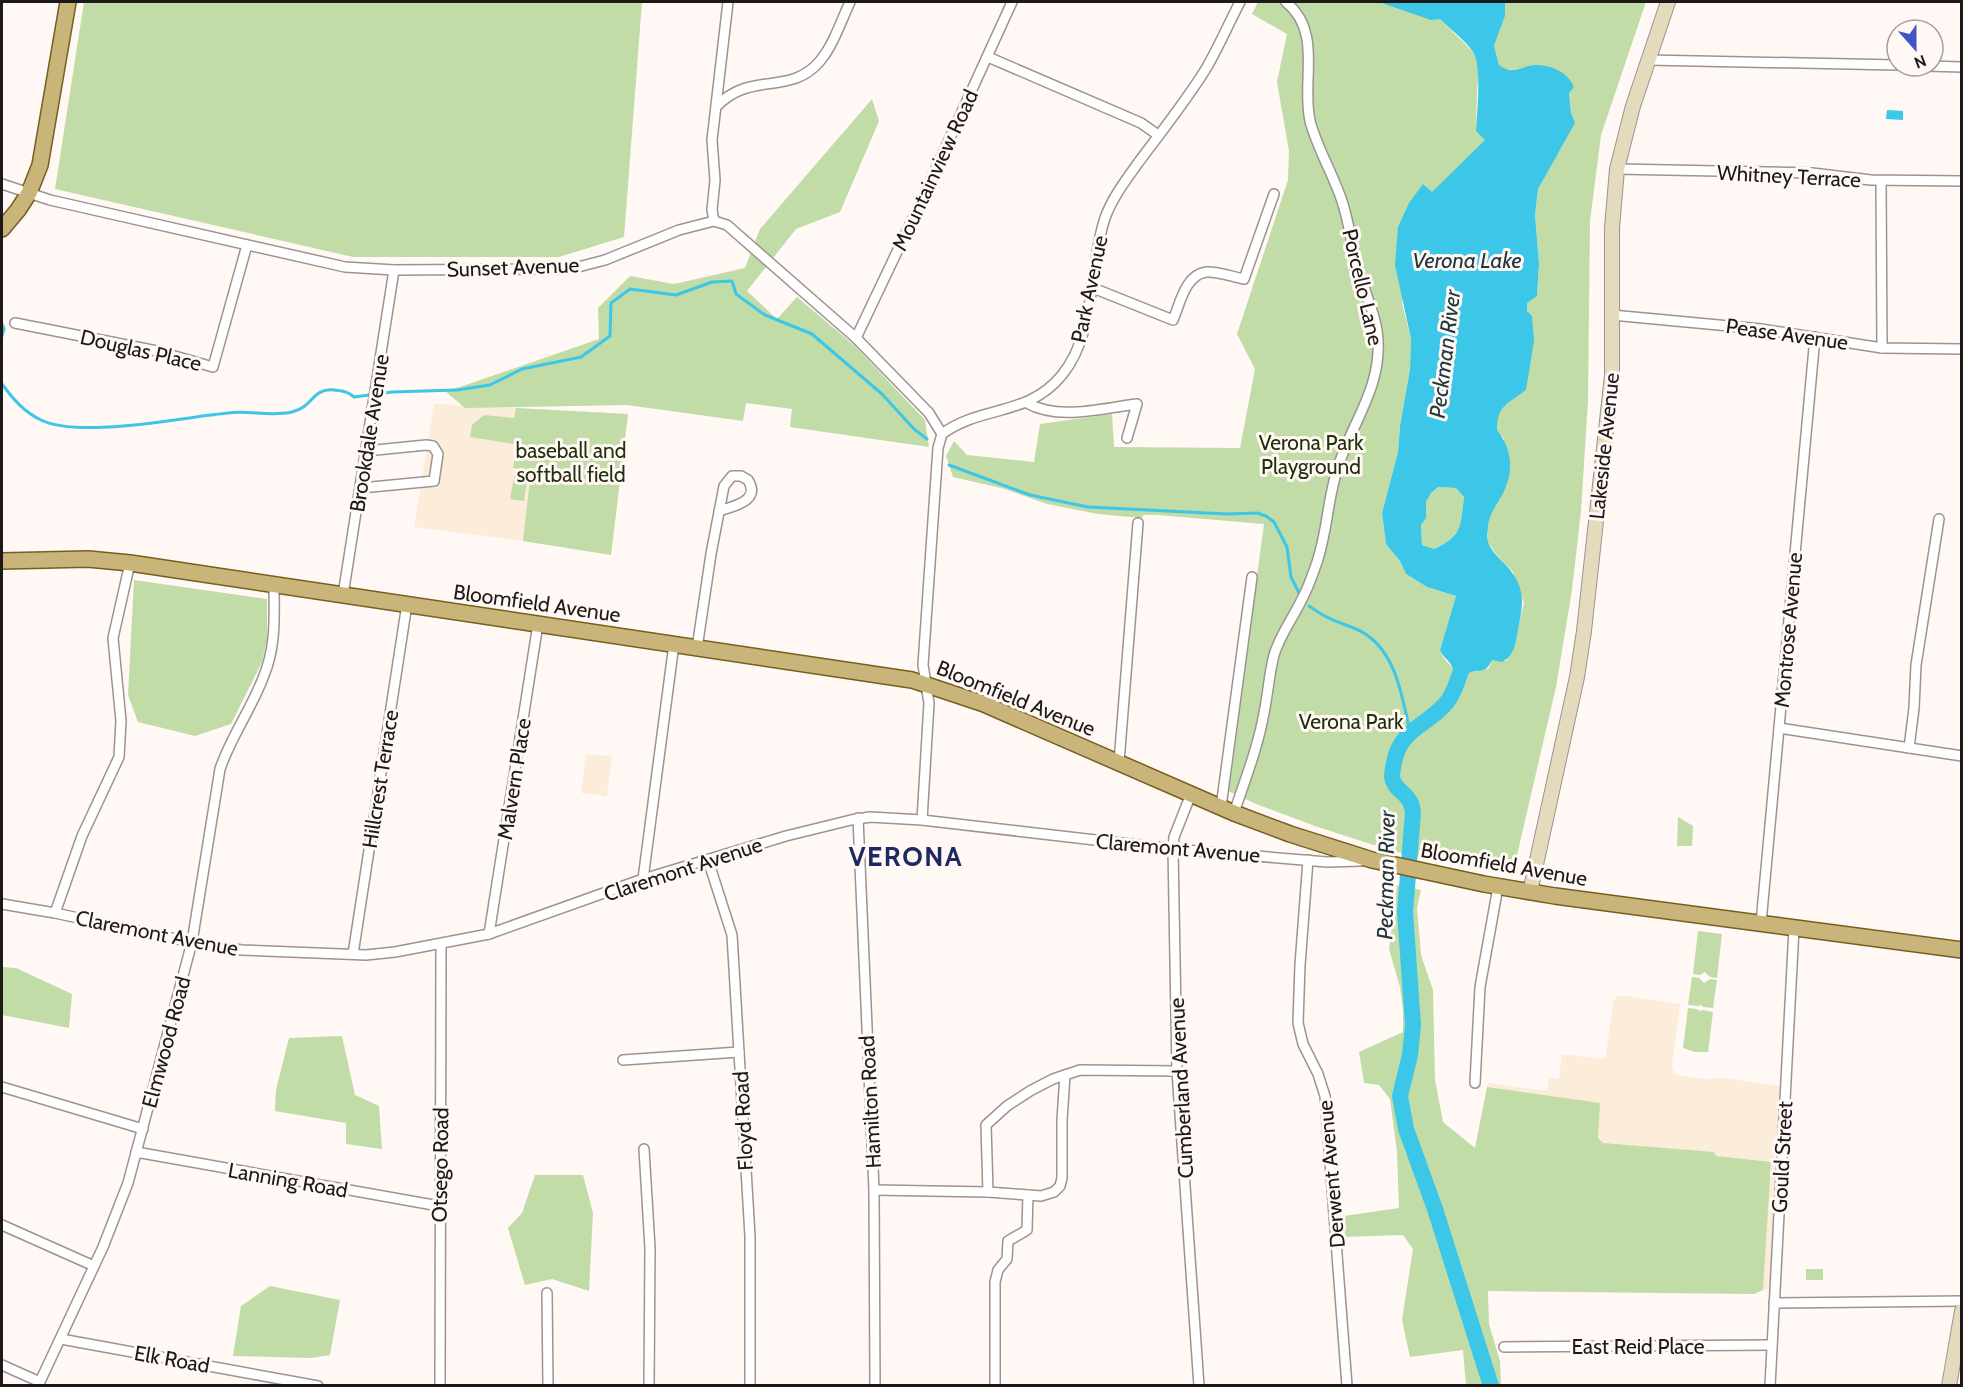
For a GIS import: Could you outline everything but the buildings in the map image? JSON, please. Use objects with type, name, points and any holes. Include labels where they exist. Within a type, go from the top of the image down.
[{"type":"main road","points":[[2,229],[29,193],[44,153],[68,2]]},
{"type":"main road","name":"Lakeside Avenue","points":[[1530,892],[1577,677],[1584,631],[1610,404],[1612,228],[1617,169],[1625,134],[1668,2]]},
{"type":"main road","name":"Bloomfield Avenue","points":[[2,561],[88,559],[130,563],[873,673],[926,684],[984,704],[1228,810],[1290,834],[1372,860],[1530,892],[1962,950]]},
{"type":"main road","points":[[1949,1386],[1962,1311]]},
{"type":"street","points":[[728,2],[712,140],[715,180],[713,217],[727,225],[856,338],[929,413],[942,434],[938,448],[923,665],[929,704],[922,820]]},
{"type":"street","points":[[716,107],[728,96],[742,88],[786,82],[802,76],[815,66],[828,48],[850,2]]},
{"type":"street","name":"Mountainview Road","points":[[856,338],[1012,2]]},
{"type":"street","name":"Park Avenue","points":[[942,434],[955,424],[974,416],[998,412],[1027,403],[1050,387],[1062,375],[1072,360],[1086,321],[1105,216],[1125,182],[1207,67],[1240,2]]},
{"type":"street","name":"Porcello Lane","points":[[1228,810],[1261,728],[1274,656],[1280,639],[1303,597],[1317,564],[1338,465],[1371,392],[1378,361],[1377,328],[1357,268],[1351,231],[1342,199],[1311,123],[1306,96],[1310,57],[1308,39],[1303,23],[1286,2]]},
{"type":"street","points":[[988,57],[1141,123],[1158,135]]},
{"type":"street","points":[[1648,60],[1885,65]]},
{"type":"street","points":[[1945,67],[1962,67]]},
{"type":"street","name":"Whitney Terrace","points":[[1617,169],[1812,173],[1881,181],[1962,181]]},
{"type":"street","points":[[1881,181],[1882,348]]},
{"type":"street","name":"Sunset Avenue","points":[[2,184],[50,200],[345,267],[394,270],[578,267],[604,260],[713,217]]},
{"type":"street","points":[[1093,288],[1173,320],[1185,289],[1192,279],[1208,272],[1244,279],[1274,194]]},
{"type":"street","name":"Douglas Place","points":[[15,323],[157,351],[213,367],[248,245]]},
{"type":"street","name":"Brookdale Avenue","points":[[343,595],[394,270]]},
{"type":"street","name":"Pease Avenue","points":[[1612,315],[1761,328],[1882,348],[1962,349]]},
{"type":"street","name":"Montrose Avenue","points":[[1761,923],[1815,337]]},
{"type":"street","points":[[1027,403],[1046,410],[1072,412],[1137,404],[1126,438]]},
{"type":"street","points":[[361,488],[435,481],[438,454],[433,446],[366,452]]},
{"type":"street","points":[[697,648],[719,511]]},
{"type":"street","points":[[1909,748],[1916,665],[1939,519]]},
{"type":"street","points":[[1119,762],[1138,523]]},
{"type":"street","points":[[55,913],[82,836],[119,757],[121,721],[113,638],[130,563]]},
{"type":"street","points":[[1228,810],[1252,577]]},
{"type":"street","name":"Elmwood Road","points":[[39,1384],[120,1205],[143,1129],[192,942],[220,769],[228,747],[259,688],[271,656],[274,636],[274,584]]},
{"type":"street","name":"Hillcrest Terrace","points":[[353,954],[407,604]]},
{"type":"street","name":"Malvern Place","points":[[489,934],[538,624]]},
{"type":"street","points":[[643,879],[674,644]]},
{"type":"street","points":[[1779,728],[1962,756]]},
{"type":"street","name":"Cumberland Avenue","points":[[1191,794],[1174,837],[1173,849],[1177,1071],[1199,1385]]},
{"type":"street","name":"Claremont Avenue","points":[[2,904],[242,950],[353,954],[395,952],[489,934],[643,879],[786,836],[858,818],[922,820],[1173,849],[1327,862],[1372,860]]},
{"type":"street","name":"Hamilton Road","points":[[858,818],[874,1190],[875,1386]]},
{"type":"street","name":"Floyd Road","points":[[708,860],[732,935],[750,1236],[750,1386]]},
{"type":"street","name":"Derwent Avenue","points":[[1308,860],[1298,1023],[1303,1044],[1318,1074],[1325,1096],[1347,1386]]},
{"type":"street","points":[[1475,1083],[1480,987],[1498,887]]},
{"type":"street","name":"Gould Street","points":[[1770,1386],[1794,928]]},
{"type":"street","name":"Otsego Road","points":[[440,1386],[441,944]]},
{"type":"street","points":[[623,1060],[739,1052]]},
{"type":"street","points":[[988,1192],[986,1125],[1024,1095],[1080,1070],[1177,1071]]},
{"type":"street","points":[[874,1190],[1050,1194],[1061,1182],[1065,1075]]},
{"type":"street","points":[[2,1088],[143,1129]]},
{"type":"street","points":[[644,1149],[650,1248],[649,1386]]},
{"type":"street","name":"Lanning Road","points":[[136,1152],[439,1206]]},
{"type":"street","points":[[995,1386],[995,1282],[998,1270],[1007,1259],[1008,1241],[1027,1230],[1028,1195]]},
{"type":"street","points":[[2,1225],[94,1266]]},
{"type":"street","points":[[547,1293],[548,1386]]},
{"type":"street","points":[[1774,1303],[1962,1301]]},
{"type":"street","name":"Elk Road","points":[[61,1339],[318,1386]]},
{"type":"street","name":"East Reid Place","points":[[1504,1347],[1772,1345]]},
{"type":"street","points":[[2,1365],[39,1384]]},
{"type":"street","points":[[1188,1386],[1199,1385]]},
{"type":"shaded area","points":[[434,404],[628,414],[611,555],[414,527]]},
{"type":"shaded area","points":[[586,754],[612,756],[607,796],[581,793]]},
{"type":"shaded area","points":[[1618,995],[1680,1004],[1672,1065],[1677,1075],[1703,1079],[1724,1078],[1780,1086],[1770,1290],[1461,1220],[1488,1083],[1547,1091],[1549,1078],[1559,1079],[1562,1054],[1603,1059],[1606,1056],[1613,1002]]},
{"type":"green space","points":[[84,2],[642,2],[624,237],[559,257],[353,257],[55,189]]},
{"type":"green space","name":"Verona Park","points":[[1258,2],[1379,2],[1440,19],[1474,53],[1479,69],[1476,131],[1486,140],[1432,193],[1423,184],[1402,303],[1411,339],[1410,369],[1398,452],[1382,513],[1386,544],[1400,561],[1406,574],[1427,587],[1456,596],[1440,650],[1443,657],[1454,667],[1474,672],[1489,668],[1492,660],[1506,661],[1512,653],[1524,603],[1513,572],[1495,553],[1487,540],[1489,515],[1501,498],[1504,439],[1496,430],[1498,415],[1504,406],[1526,390],[1527,302],[1537,296],[1539,264],[1535,215],[1538,189],[1563,145],[1571,113],[1569,93],[1534,65],[1512,70],[1499,66],[1494,46],[1505,16],[1505,2],[1646,2],[1601,135],[1590,221],[1588,400],[1581,511],[1572,590],[1556,687],[1514,868],[1504,872],[1389,850],[1315,826],[1228,791],[1264,524],[1157,515],[1144,515],[1141,518],[1098,514],[1047,504],[1005,489],[953,477],[946,456],[954,441],[967,455],[1034,462],[1040,424],[1112,414],[1114,447],[1240,448],[1255,369],[1237,334],[1288,180],[1289,151],[1277,82],[1287,34],[1252,14]]},
{"type":"green space","points":[[872,99],[879,121],[840,212],[796,229],[747,291],[777,319],[797,297],[855,346],[925,420],[929,447],[790,427],[792,409],[746,403],[743,421],[627,405],[465,408],[444,390],[460,387],[599,339],[598,308],[630,276],[674,284],[745,268],[760,229]]},
{"type":"green space","name":"baseball and softball field","points":[[516,408],[628,414],[611,555],[523,541],[531,471],[513,468],[515,454],[519,454],[520,445],[470,437],[472,425],[484,415],[514,418]]},
{"type":"green space","points":[[515,472],[528,474],[524,501],[510,499]]},
{"type":"green space","points":[[1438,487],[1456,488],[1464,497],[1458,529],[1450,539],[1434,549],[1422,545],[1421,525],[1426,518],[1426,502]]},
{"type":"green space","points":[[134,580],[267,599],[267,640],[262,662],[231,724],[195,736],[138,722],[128,695]]},
{"type":"green space","points":[[1678,817],[1693,826],[1692,846],[1677,846]]},
{"type":"green space","points":[[1397,885],[1421,890],[1417,908],[1421,955],[1433,990],[1435,1080],[1443,1122],[1475,1148],[1487,1087],[1600,1103],[1598,1138],[1603,1143],[1714,1152],[1716,1156],[1771,1162],[1763,1290],[1754,1294],[1488,1291],[1489,1324],[1500,1361],[1501,1385],[1466,1385],[1463,1350],[1410,1357],[1402,1320],[1413,1249],[1403,1235],[1345,1237],[1344,1216],[1399,1208],[1397,1152],[1390,1099],[1379,1085],[1364,1083],[1359,1052],[1403,1032],[1400,987],[1389,949]]},
{"type":"green space","points":[[1698,931],[1722,934],[1717,978],[1710,977],[1705,972],[1700,975],[1693,974]]},
{"type":"green space","points":[[2,967],[16,968],[72,994],[69,1028],[2,1015]]},
{"type":"green space","points":[[1692,977],[1699,978],[1704,983],[1710,979],[1717,980],[1713,1008],[1688,1005]]},
{"type":"green space","points":[[1688,1008],[1713,1012],[1708,1052],[1695,1052],[1683,1048]]},
{"type":"green space","points":[[342,1036],[355,1095],[379,1106],[382,1149],[346,1144],[346,1123],[275,1111],[276,1090],[289,1038]]},
{"type":"green space","points":[[535,1175],[583,1175],[593,1213],[589,1291],[552,1279],[525,1285],[508,1228],[522,1213]]},
{"type":"green space","points":[[1806,1269],[1823,1269],[1823,1280],[1806,1280]]},
{"type":"green space","points":[[270,1286],[340,1300],[330,1355],[311,1358],[233,1356],[241,1306]]},
{"type":"water","name":"Verona Lake","points":[[1379,2],[1505,2],[1505,16],[1494,46],[1499,65],[1509,70],[1535,65],[1547,66],[1563,73],[1574,87],[1569,93],[1571,113],[1575,123],[1538,189],[1535,215],[1539,264],[1537,296],[1527,303],[1527,311],[1532,316],[1534,341],[1526,390],[1501,410],[1497,430],[1507,447],[1510,472],[1505,490],[1489,519],[1487,538],[1492,550],[1517,580],[1522,597],[1519,624],[1514,647],[1509,657],[1502,662],[1492,660],[1486,669],[1465,676],[1453,673],[1451,664],[1440,650],[1456,596],[1427,587],[1406,574],[1400,561],[1386,544],[1382,513],[1398,452],[1410,369],[1411,339],[1395,265],[1398,227],[1409,203],[1423,184],[1432,192],[1485,140],[1476,131],[1478,78],[1476,58],[1462,39],[1440,19],[1431,20]],"holes":[[[1438,487],[1456,488],[1464,497],[1458,529],[1450,539],[1434,549],[1422,545],[1421,525],[1426,518],[1426,502],[1431,493]]]},
{"type":"water","points":[[1887,110],[1903,111],[1903,120],[1886,119]]},
{"type":"waterway","points":[[2,384],[19,405],[35,417],[58,425],[80,427],[133,425],[236,412],[268,414],[292,412],[299,410],[316,395],[326,390],[345,392],[354,397],[392,392],[457,390],[490,385],[522,369],[581,357],[610,336],[611,303],[630,289],[676,295],[712,282],[732,281],[736,294],[765,315],[812,334],[882,394],[914,429],[927,439]]},
{"type":"waterway","points":[[2,324],[4,329],[2,336]]},
{"type":"waterway","points":[[949,465],[1030,495],[1088,507],[1227,514],[1257,513],[1266,516],[1274,522],[1287,547],[1291,577],[1299,593]]},
{"type":"waterway","points":[[1309,606],[1330,619],[1362,632],[1377,644],[1385,654],[1397,678],[1410,731]]},
{"type":"waterway","name":"Peckman River","points":[[1466,654],[1447,702],[1402,742],[1397,751],[1392,772],[1393,782],[1409,800],[1413,812],[1405,912],[1413,1025],[1410,1055],[1400,1096],[1406,1129],[1435,1209],[1491,1386]]},
{"type":"district","name":"VERONA","points":[[906,856]]},
{"type":"park label","name":"Verona Park Playground","points":[[1311,454]]}]
